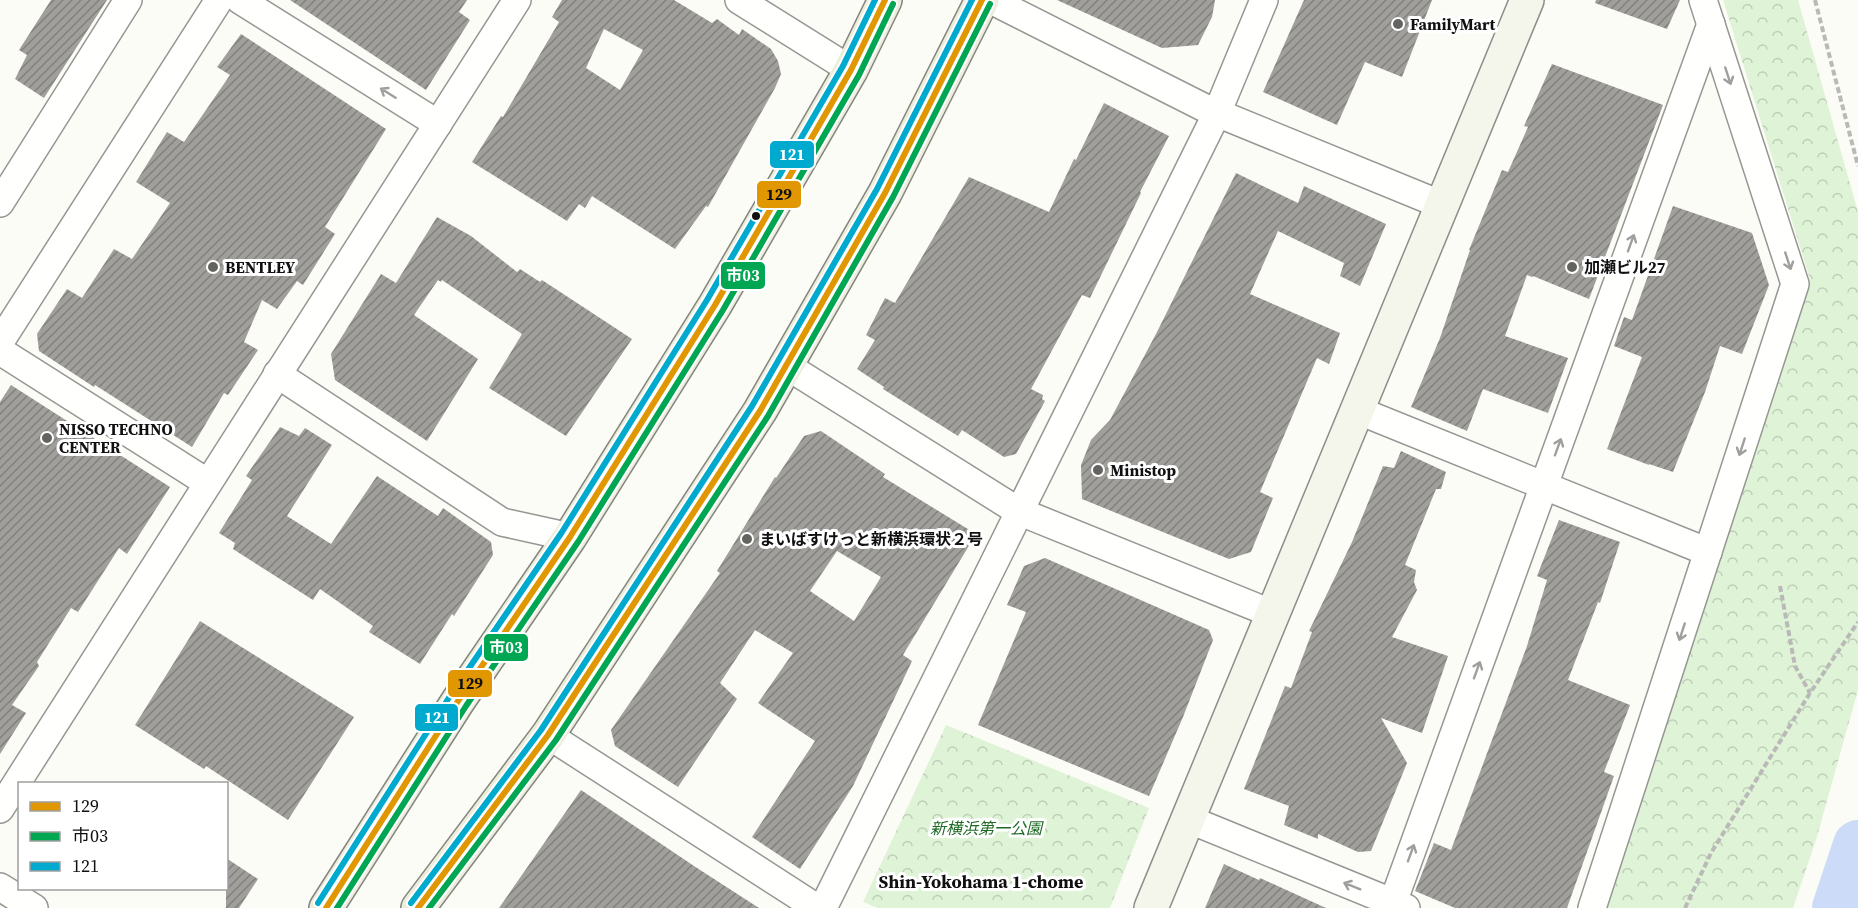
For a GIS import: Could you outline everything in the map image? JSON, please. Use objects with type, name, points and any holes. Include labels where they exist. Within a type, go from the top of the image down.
[{"type":"main road","points":[[326,908],[458,701],[570,537],[715,305],[851,70],[885,0]]},
{"type":"main road","points":[[418,908],[548,735],[760,411],[885,193],[982,0]]},
{"type":"street","points":[[0,203],[128,0]]},
{"type":"street","points":[[0,342],[219,0]]},
{"type":"street","points":[[240,0],[438,124]]},
{"type":"street","points":[[0,809],[517,0]]},
{"type":"street","points":[[739,0],[851,70]]},
{"type":"street","points":[[991,0],[1216,112],[1442,206]]},
{"type":"street","points":[[823,908],[1216,112],[1264,0]]},
{"type":"street","points":[[1151,908],[1527,0]]},
{"type":"street","points":[[1188,819],[1397,906],[1707,12]]},
{"type":"street","points":[[1592,908],[1795,284],[1707,12]]},
{"type":"street","points":[[0,351],[208,483]]},
{"type":"street","points":[[787,366],[1018,511],[1273,614]]},
{"type":"street","points":[[277,375],[502,522],[570,537]]},
{"type":"street","points":[[1357,410],[1708,552]]},
{"type":"street","points":[[548,735],[817,908]]},
{"type":"street","points":[[0,887],[34,908]]},
{"type":"path","points":[[1815,0],[1858,165]]},
{"type":"path","points":[[1780,586],[1795,666],[1810,693]]},
{"type":"path","points":[[1685,908],[1711,853],[1810,693],[1858,622]]},
{"type":"green space","points":[[1723,0],[1798,0],[1858,212],[1858,690],[1816,840],[1793,908],[1604,908],[1810,279]]},
{"type":"green space","name":"新横浜第一公園","points":[[946,725],[1149,808],[1110,908],[878,908],[863,902]]},
{"type":"building","points":[[51,0],[107,0],[44,98],[15,79],[27,55],[19,50]]},
{"type":"building","points":[[290,0],[467,0],[459,12],[470,20],[426,90]]},
{"type":"building","points":[[562,0],[674,0],[712,23],[717,19],[739,35],[742,29],[771,49],[778,61],[781,74],[775,88],[708,207],[706,206],[675,249],[592,196],[585,208],[579,204],[567,221],[472,162],[501,116],[503,117],[559,22],[552,17]],"holes":[[[604,29],[643,50],[620,90],[586,68]]]},
{"type":"building","points":[[1057,0],[1215,0],[1212,17],[1198,45],[1162,48]]},
{"type":"building","points":[[1304,0],[1432,0],[1402,77],[1365,62],[1337,125],[1263,92]]},
{"type":"building","points":[[1596,0],[1680,0],[1667,29],[1595,3]]},
{"type":"building","points":[[241,34],[386,129],[325,227],[335,234],[303,285],[297,281],[277,309],[262,300],[244,342],[258,350],[228,395],[224,393],[192,447],[39,351],[37,334],[67,289],[82,298],[114,249],[132,259],[170,203],[136,182],[167,132],[184,142],[230,75],[217,67]]},
{"type":"building","points":[[1552,64],[1663,105],[1589,299],[1527,275],[1505,336],[1568,358],[1548,413],[1483,389],[1467,431],[1411,407],[1440,338],[1469,250],[1502,170],[1508,172],[1528,127],[1524,126]]},
{"type":"building","points":[[1104,103],[1169,136],[1090,298],[1082,295],[1031,389],[1043,395],[1042,399],[1045,401],[1016,454],[1004,457],[962,430],[958,436],[883,389],[884,387],[857,369],[875,340],[866,335],[885,298],[895,303],[969,177],[1049,212]]},
{"type":"building","points":[[1236,173],[1298,203],[1304,186],[1386,224],[1360,286],[1340,276],[1344,263],[1278,231],[1250,294],[1340,333],[1329,364],[1317,358],[1260,492],[1273,498],[1251,552],[1229,559],[1082,499],[1081,465],[1091,440],[1110,420],[1156,334]]},
{"type":"building","points":[[1673,206],[1752,233],[1769,285],[1742,354],[1720,346],[1705,392],[1673,472],[1607,449],[1642,357],[1614,346],[1624,317],[1632,320]]},
{"type":"building","points":[[437,217],[471,236],[517,272],[520,269],[540,282],[542,280],[632,339],[566,436],[489,388],[522,334],[442,280],[441,282],[438,280],[414,315],[478,359],[427,441],[335,380],[331,354],[381,274],[396,283]]},
{"type":"building","points":[[11,385],[170,487],[127,554],[119,548],[78,612],[71,608],[37,662],[39,666],[12,705],[26,713],[0,754],[0,402]]},
{"type":"building","points":[[280,427],[299,436],[305,428],[332,445],[287,516],[331,544],[377,476],[438,516],[443,508],[491,542],[493,555],[420,664],[369,632],[373,626],[320,589],[313,600],[233,549],[235,543],[219,533],[252,480],[246,476]]},
{"type":"building","points":[[821,431],[885,474],[883,477],[976,534],[903,655],[912,661],[853,786],[800,869],[752,837],[815,741],[758,703],[793,653],[755,630],[720,683],[737,699],[678,787],[615,746],[611,730],[720,573],[717,571],[775,477],[804,436]],"holes":[[[837,551],[881,577],[854,621],[810,591]]]},
{"type":"building","points":[[1401,451],[1446,472],[1441,489],[1436,489],[1405,565],[1416,570],[1414,582],[1417,590],[1392,637],[1448,656],[1422,733],[1381,718],[1407,763],[1371,851],[1358,852],[1318,834],[1318,839],[1284,825],[1289,806],[1244,789],[1285,686],[1291,688],[1312,632],[1309,631],[1352,542],[1383,466],[1394,468]]},
{"type":"building","points":[[1559,520],[1620,542],[1600,603],[1598,602],[1568,680],[1630,705],[1604,772],[1614,776],[1567,908],[1455,908],[1415,891],[1434,843],[1451,850],[1527,646],[1547,580],[1537,576]]},
{"type":"building","points":[[1045,558],[1209,630],[1213,640],[1149,796],[978,725],[1026,612],[1007,605],[1024,566]]},
{"type":"building","points":[[200,621],[354,717],[288,820],[206,766],[204,769],[135,725]]},
{"type":"building","points":[[581,790],[694,866],[759,908],[499,908]]},
{"type":"building","points":[[228,859],[258,879],[239,908],[226,908]]},
{"type":"building","points":[[1224,864],[1259,880],[1260,878],[1326,908],[1205,908]]},
{"type":"waterway","points":[[1837,908],[1858,845]]},
{"type":"transit line","name":"121","points":[[318,903],[450,696],[562,532],[707,300],[843,66],[875,0]]},
{"type":"transit line","name":"129","points":[[326,908],[458,701],[570,537],[715,305],[851,70],[885,0]]},
{"type":"transit line","name":"121","points":[[411,903],[541,730],[752,406],[877,189],[972,0]]},
{"type":"transit line","name":"129","points":[[418,908],[548,735],[760,411],[885,193],[982,0]]},
{"type":"transit line","name":"市03","points":[[337,908],[466,706],[578,542],[723,310],[859,75],[893,4]]},
{"type":"transit line","name":"市03","points":[[429,908],[556,740],[768,416],[893,197],[990,4]]},
{"type":"place","name":"FamilyMart","points":[[1398,24]]},
{"type":"place","name":"BENTLEY","points":[[213,267]]},
{"type":"place","name":"加瀬ビル27","points":[[1572,267]]},
{"type":"place","name":"NISSO TECHNO CENTER","points":[[47,438]]},
{"type":"place","name":"Ministop","points":[[1098,470]]},
{"type":"place","name":"まいばすけっと新横浜環状２号","points":[[747,539]]},
{"type":"district","name":"Shin-Yokohama 1-chome","points":[[981,882]]}]
